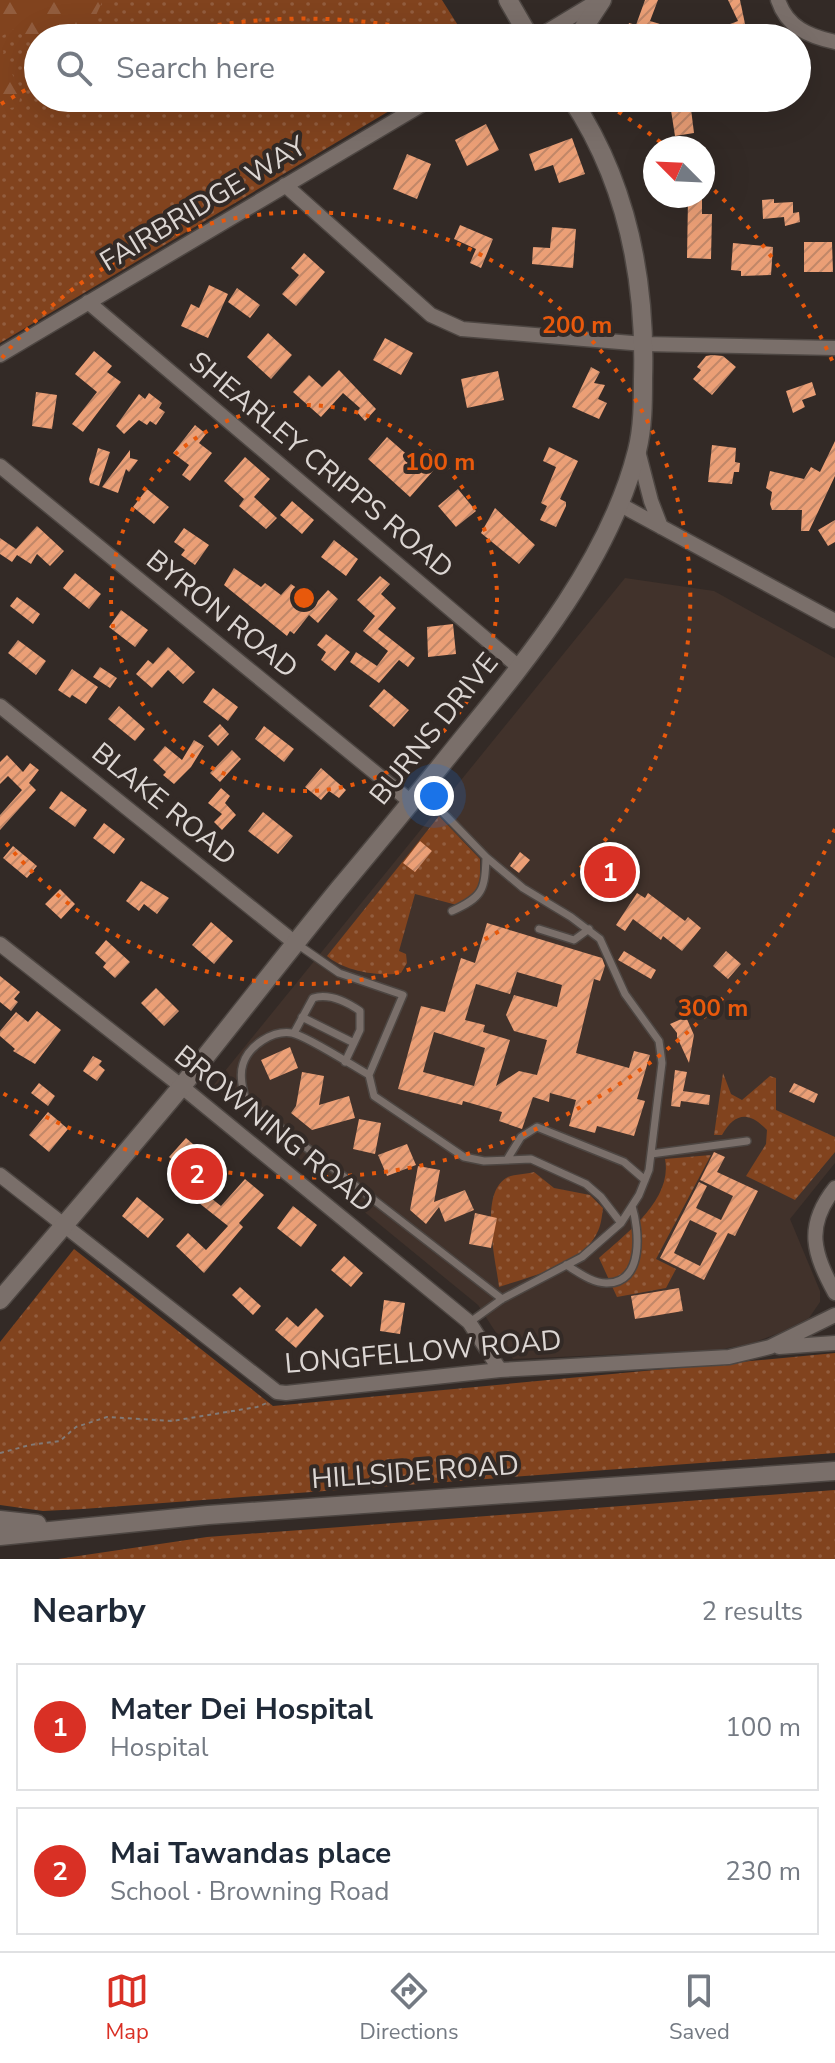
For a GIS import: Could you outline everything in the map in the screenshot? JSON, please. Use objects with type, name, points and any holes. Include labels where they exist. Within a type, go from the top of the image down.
[{"type":"main road","points":[[508,0],[524,24]]},
{"type":"main road","points":[[586,24],[601,0]]},
{"type":"main road","name":"BURNS DRIVE","points":[[0,1300],[181,1086],[520,668],[570,597],[619,504],[637,451],[642,423],[643,304],[631,235],[619,194],[579,112]]},
{"type":"main road","name":"HILLSIDE ROAD","points":[[0,1536],[224,1514],[835,1471]]},
{"type":"main road","points":[[0,1520],[71,1528]]},
{"type":"street","points":[[558,24],[601,0]]},
{"type":"street","points":[[778,0],[783,15],[791,24]]},
{"type":"street","points":[[811,35],[835,42]]},
{"type":"street","name":"FAIRBRIDGE WAY","points":[[0,355],[409,112]]},
{"type":"street","points":[[285,185],[423,309],[444,323],[462,329],[644,344],[835,348]]},
{"type":"street","name":"SHEARLEY CRIPPS ROAD","points":[[88,302],[520,668]]},
{"type":"street","points":[[637,451],[661,527]]},
{"type":"street","name":"BYRON ROAD","points":[[0,466],[416,796]]},
{"type":"street","points":[[619,504],[835,621]]},
{"type":"street","name":"BLAKE ROAD","points":[[0,706],[295,943]]},
{"type":"street","name":"BROWNING ROAD","points":[[0,944],[181,1086],[469,1322],[500,1370]]},
{"type":"street","name":"LONGFELLOW ROAD","points":[[0,1175],[277,1392],[500,1370],[729,1357],[770,1347],[835,1315]]},
{"type":"street","points":[[835,1188],[817,1219],[815,1242],[818,1261],[835,1293]]},
{"type":"street","points":[[770,1347],[835,1343]]},
{"type":"lane","points":[[416,796],[523,888],[600,939],[625,994],[659,1041],[662,1063],[645,1180],[621,1223],[582,1257],[502,1299],[469,1322]]},
{"type":"lane","points":[[452,911],[472,903],[481,894],[486,857]]},
{"type":"lane","points":[[539,929],[574,940],[589,929]]},
{"type":"lane","points":[[295,943],[339,973],[403,995],[369,1075],[374,1096],[464,1157],[484,1161],[531,1159],[586,1184],[601,1197],[621,1223]]},
{"type":"lane","points":[[294,1033],[313,998],[319,996],[341,1000],[354,1007],[360,1011],[362,1022],[345,1062]]},
{"type":"lane","points":[[302,1017],[354,1043]]},
{"type":"lane","points":[[369,1075],[294,1033],[276,1033],[256,1044],[243,1064],[241,1083],[246,1101],[502,1299]]},
{"type":"lane","points":[[508,1158],[521,1137],[537,1127],[624,1162],[645,1180]]},
{"type":"lane","points":[[651,1154],[747,1141]]},
{"type":"lane","points":[[566,1265],[587,1278],[605,1284],[617,1281],[632,1269],[636,1257],[637,1223],[632,1206]]},
{"type":"path","points":[[0,1453],[60,1441],[76,1427],[107,1417],[172,1421],[257,1407],[286,1393]]},
{"type":"shaded area","points":[[625,578],[714,591],[835,658],[835,1163],[790,1219],[820,1291],[820,1302],[809,1318],[750,1344],[716,1350],[513,1359],[478,1305],[212,1087]]},
{"type":"green space","points":[[0,0],[442,0],[457,24],[24,24],[24,112],[388,112],[0,343]]},
{"type":"green space","points":[[0,0],[107,0],[102,2],[91,24],[24,24],[24,36],[14,29],[0,37]]},
{"type":"green space","points":[[0,39],[7,66],[22,90],[18,107],[0,109]]},
{"type":"green space","points":[[439,816],[480,859],[477,891],[457,905],[415,894],[399,951],[406,954],[407,963],[401,973],[362,972],[343,966],[327,956]]},
{"type":"green space","points":[[723,1073],[731,1094],[742,1100],[770,1076],[776,1078],[776,1110],[835,1137],[835,1152],[795,1200],[746,1176],[766,1144],[767,1130],[760,1124],[748,1117],[737,1118],[722,1135],[714,1135]]},
{"type":"green space","points":[[711,1155],[656,1259],[676,1269],[666,1288],[617,1297],[599,1258],[645,1215],[654,1202],[666,1174],[665,1159]]},
{"type":"green space","points":[[534,1172],[554,1188],[590,1195],[603,1208],[599,1227],[590,1244],[567,1262],[499,1287],[491,1228],[494,1197],[499,1185],[508,1177]]},
{"type":"green space","points":[[74,1249],[273,1406],[835,1353],[835,1453],[83,1509],[43,1511],[0,1505],[0,1342]]},
{"type":"green space","points":[[835,1490],[835,1559],[58,1559],[207,1537]]},
{"type":"building","points":[[645,0],[658,0],[650,21],[660,24],[636,24]]},
{"type":"building","points":[[728,0],[740,0],[745,24],[730,24],[738,21]]},
{"type":"building","points":[[671,112],[691,112],[694,133],[675,136]]},
{"type":"building","points":[[486,124],[499,150],[467,166],[455,140]]},
{"type":"building","points":[[572,138],[585,174],[559,183],[553,165],[535,171],[529,154]]},
{"type":"building","points":[[407,154],[431,164],[417,199],[393,189]]},
{"type":"building","points":[[774,199],[774,203],[793,202],[793,213],[799,212],[800,222],[785,226],[784,217],[763,219],[762,200]]},
{"type":"building","points":[[688,208],[702,208],[702,214],[712,214],[711,259],[687,258]]},
{"type":"building","points":[[460,225],[493,239],[481,268],[470,263],[476,249],[454,239]]},
{"type":"building","points":[[552,227],[576,229],[573,268],[532,264],[533,247],[550,248]]},
{"type":"building","points":[[804,242],[832,242],[833,272],[804,272]]},
{"type":"building","points":[[733,243],[773,247],[771,275],[741,276],[741,271],[731,270]]},
{"type":"building","points":[[304,253],[325,272],[296,306],[282,294],[299,275],[291,268]]},
{"type":"building","points":[[209,285],[228,294],[208,338],[181,326],[191,304],[199,308]]},
{"type":"building","points":[[237,288],[260,305],[250,318],[228,302]]},
{"type":"building","points":[[268,333],[292,355],[271,379],[247,357]]},
{"type":"building","points":[[385,338],[413,353],[401,375],[373,360]]},
{"type":"building","points":[[94,351],[112,366],[107,372],[121,382],[83,432],[72,424],[97,392],[75,374]]},
{"type":"building","points":[[706,356],[723,356],[736,367],[712,395],[693,379],[701,370],[697,367]]},
{"type":"building","points":[[591,367],[600,372],[594,383],[605,385],[598,399],[607,403],[599,419],[572,407]]},
{"type":"building","points":[[339,370],[376,409],[365,421],[357,412],[360,408],[343,393],[321,417],[293,392],[309,375],[322,387]]},
{"type":"building","points":[[498,371],[504,400],[467,408],[461,379]]},
{"type":"building","points":[[812,382],[816,395],[802,400],[805,407],[793,413],[786,391]]},
{"type":"building","points":[[36,392],[57,395],[52,429],[32,426]]},
{"type":"building","points":[[149,393],[162,403],[159,408],[165,412],[156,425],[150,421],[147,425],[139,420],[124,434],[116,426],[139,394],[145,399]]},
{"type":"building","points":[[195,425],[206,434],[199,443],[212,453],[190,481],[182,475],[189,465],[173,453]]},
{"type":"building","points":[[387,437],[420,466],[431,453],[441,462],[410,497],[368,459]]},
{"type":"building","points":[[835,441],[835,476],[809,531],[801,531],[802,510],[772,510],[772,492],[766,488],[770,471],[804,479],[811,467],[820,472]]},
{"type":"building","points":[[712,445],[736,448],[735,462],[740,463],[739,472],[734,472],[732,484],[708,482]]},
{"type":"building","points":[[549,447],[578,461],[560,499],[566,502],[566,506],[556,527],[540,520],[547,506],[541,503],[556,467],[543,461]]},
{"type":"building","points":[[98,448],[110,452],[99,486],[90,483],[89,479]]},
{"type":"building","points":[[130,450],[130,458],[138,460],[129,472],[126,469],[118,493],[102,487]]},
{"type":"building","points":[[245,457],[270,479],[254,497],[277,518],[266,529],[239,506],[244,499],[224,481]]},
{"type":"building","points":[[147,489],[169,507],[154,524],[133,507]]},
{"type":"building","points":[[458,489],[476,511],[456,527],[438,506]]},
{"type":"building","points":[[292,501],[314,520],[302,534],[280,515]]},
{"type":"building","points":[[495,508],[535,545],[519,564],[481,533]]},
{"type":"building","points":[[835,520],[835,542],[828,546],[818,530]]},
{"type":"building","points":[[37,526],[64,551],[50,566],[37,554],[31,564],[17,555],[12,562],[0,554],[0,538],[16,549]]},
{"type":"building","points":[[184,528],[209,545],[195,565],[181,555],[185,550],[174,542]]},
{"type":"building","points":[[334,540],[358,559],[346,576],[321,557]]},
{"type":"building","points":[[234,568],[261,587],[265,583],[281,595],[291,584],[317,602],[328,590],[338,599],[318,623],[309,615],[294,634],[290,631],[287,636],[224,585]]},
{"type":"building","points":[[75,573],[101,594],[89,609],[63,588]]},
{"type":"building","points":[[380,576],[390,584],[381,594],[396,608],[378,629],[415,658],[408,667],[399,660],[379,683],[350,662],[356,652],[377,666],[388,651],[363,631],[375,616],[357,600]]},
{"type":"building","points":[[17,597],[40,614],[33,624],[10,606]]},
{"type":"building","points":[[121,610],[148,630],[135,647],[109,627]]},
{"type":"building","points":[[453,624],[456,654],[428,657],[427,627]]},
{"type":"building","points":[[326,634],[350,652],[335,671],[321,660],[326,652],[317,645]]},
{"type":"building","points":[[18,640],[46,661],[36,675],[8,653]]},
{"type":"building","points":[[168,647],[195,672],[183,684],[168,670],[152,688],[136,674],[148,660],[153,664]]},
{"type":"building","points":[[100,667],[117,678],[110,688],[93,677]]},
{"type":"building","points":[[72,669],[98,687],[86,704],[58,690]]},
{"type":"building","points":[[213,688],[238,707],[228,721],[203,702]]},
{"type":"building","points":[[384,689],[409,710],[394,727],[369,706]]},
{"type":"building","points":[[119,706],[145,729],[135,741],[108,719]]},
{"type":"building","points":[[220,724],[229,734],[218,746],[208,736]]},
{"type":"building","points":[[264,726],[294,749],[284,762],[255,739]]},
{"type":"building","points":[[194,740],[204,746],[191,767],[174,784],[153,760],[165,746],[182,760]]},
{"type":"building","points":[[232,750],[241,759],[220,782],[210,773]]},
{"type":"building","points":[[7,755],[23,772],[30,763],[39,770],[29,783],[36,790],[0,830],[0,815],[22,790],[8,776],[0,784],[0,762]]},
{"type":"building","points":[[321,768],[346,790],[339,798],[329,791],[321,800],[305,787]]},
{"type":"building","points":[[221,788],[230,796],[225,803],[236,815],[222,830],[214,822],[222,814],[208,803]]},
{"type":"building","points":[[61,791],[87,810],[75,827],[49,808]]},
{"type":"building","points":[[263,812],[293,836],[278,854],[248,831]]},
{"type":"building","points":[[104,823],[125,839],[114,854],[93,838]]},
{"type":"building","points":[[420,841],[432,851],[415,872],[403,863]]},
{"type":"building","points":[[13,846],[37,866],[27,878],[3,858]]},
{"type":"building","points":[[520,852],[530,860],[519,873],[510,866]]},
{"type":"building","points":[[141,881],[169,898],[157,914],[144,904],[139,911],[126,901]]},
{"type":"building","points":[[60,889],[75,904],[61,919],[45,904]]},
{"type":"building","points":[[637,893],[645,898],[648,893],[685,921],[688,917],[701,928],[682,951],[633,919],[625,931],[616,925]]},
{"type":"building","points":[[211,922],[233,941],[214,964],[192,945]]},
{"type":"building","points":[[487,923],[602,958],[605,966],[600,981],[594,979],[576,1053],[629,1068],[634,1051],[650,1055],[637,1099],[645,1101],[634,1136],[597,1126],[595,1133],[569,1126],[576,1100],[550,1093],[549,1102],[533,1097],[522,1129],[499,1121],[502,1112],[398,1089],[421,1006],[445,1012],[461,958],[475,963]],"holes":[[[517,972],[562,985],[557,1007],[514,995],[506,1015],[514,1031],[547,1040],[537,1075],[519,1071],[496,1086],[510,1040],[483,1032],[485,1025],[465,1020],[476,984],[510,994]],[[434,1032],[485,1048],[474,1086],[423,1072]]]},
{"type":"building","points":[[106,940],[130,962],[115,978],[103,967],[106,963],[95,953]]},
{"type":"building","points":[[624,951],[656,970],[651,979],[618,960]]},
{"type":"building","points":[[726,951],[741,964],[728,979],[713,966]]},
{"type":"building","points":[[0,976],[20,992],[14,999],[18,1002],[11,1011],[0,1002]]},
{"type":"building","points":[[156,988],[179,1011],[164,1026],[141,1003]]},
{"type":"building","points":[[37,1011],[61,1030],[35,1064],[13,1051],[15,1049],[0,1036],[0,1031],[16,1012],[28,1022]]},
{"type":"building","points":[[686,1017],[694,1035],[689,1063],[670,1024]]},
{"type":"building","points":[[290,1047],[298,1068],[270,1080],[261,1060]]},
{"type":"building","points":[[93,1056],[102,1061],[99,1065],[105,1070],[97,1081],[83,1071]]},
{"type":"building","points":[[675,1070],[687,1072],[683,1091],[710,1095],[709,1105],[681,1101],[680,1107],[671,1106]]},
{"type":"building","points":[[302,1072],[324,1076],[319,1105],[349,1096],[355,1118],[312,1130],[291,1113],[296,1106]]},
{"type":"building","points":[[39,1083],[55,1096],[48,1106],[31,1093]]},
{"type":"building","points":[[794,1083],[818,1094],[814,1103],[789,1092]]},
{"type":"building","points":[[48,1112],[68,1129],[49,1152],[29,1135]]},
{"type":"building","points":[[359,1119],[381,1123],[375,1154],[353,1149]]},
{"type":"building","points":[[186,1138],[210,1159],[198,1172],[184,1159],[178,1165],[169,1157]]},
{"type":"building","points":[[407,1144],[416,1165],[387,1176],[378,1155]]},
{"type":"building","points":[[714,1152],[725,1157],[717,1172],[758,1191],[735,1236],[728,1233],[704,1280],[660,1258],[699,1182],[707,1186],[696,1208],[721,1220],[733,1196],[700,1180]],"holes":[[[690,1220],[717,1233],[700,1266],[674,1253]]]},
{"type":"building","points":[[418,1166],[440,1170],[434,1202],[465,1190],[474,1210],[445,1222],[439,1207],[426,1224],[410,1210]]},
{"type":"building","points":[[245,1179],[264,1195],[239,1223],[243,1227],[204,1273],[176,1246],[188,1233],[206,1250],[228,1226],[199,1203],[206,1194],[221,1206]]},
{"type":"building","points":[[137,1197],[164,1219],[148,1238],[122,1216]]},
{"type":"building","points":[[293,1206],[317,1225],[301,1247],[277,1228]]},
{"type":"building","points":[[475,1213],[497,1218],[491,1248],[469,1244]]},
{"type":"building","points":[[344,1256],[363,1273],[351,1287],[331,1270]]},
{"type":"building","points":[[240,1287],[261,1306],[253,1315],[232,1295]]},
{"type":"building","points":[[679,1288],[683,1311],[635,1319],[631,1296]]},
{"type":"building","points":[[384,1300],[405,1303],[400,1334],[380,1331]]},
{"type":"building","points":[[316,1308],[324,1316],[296,1348],[275,1330],[287,1317],[298,1327]]},
{"type":"place","name":"Mater Dei Hospital","points":[[610,872]]},
{"type":"place","name":"Mai Tawandas place","points":[[197,1174]]}]
